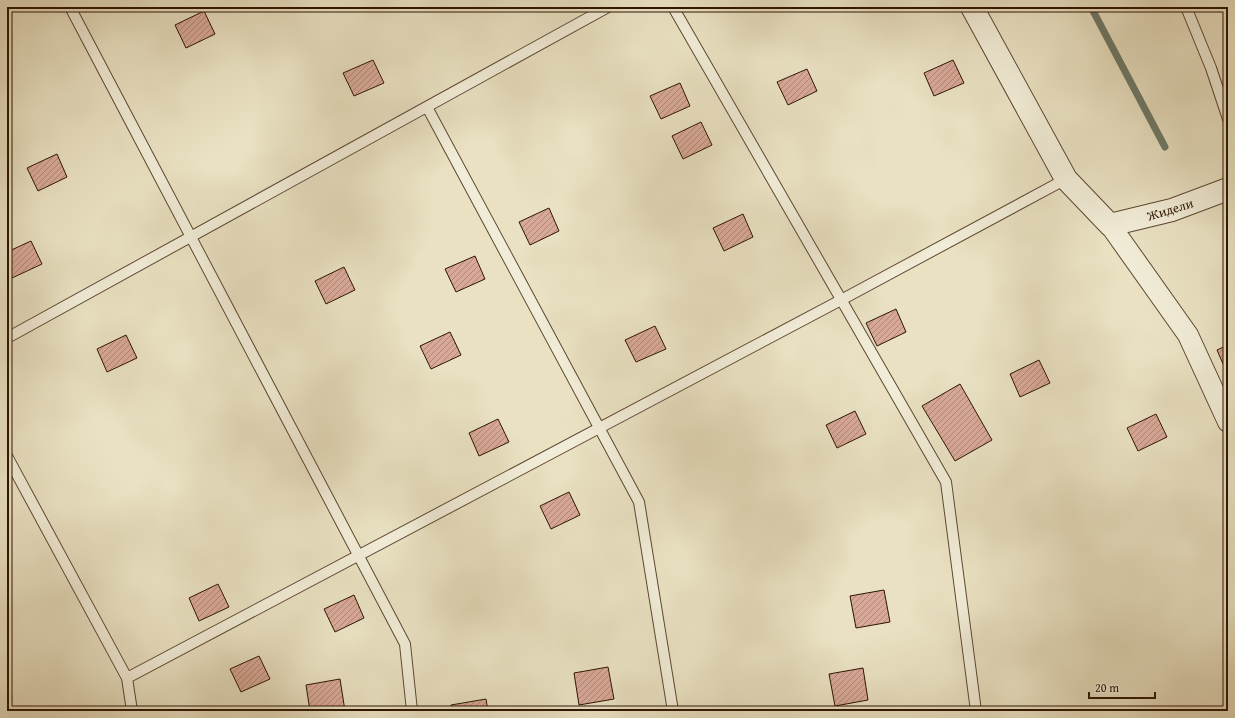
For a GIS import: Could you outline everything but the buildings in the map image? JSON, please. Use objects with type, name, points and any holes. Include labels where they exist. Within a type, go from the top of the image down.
[{"type":"street","points":[[972,7],[1066,179],[1110,225],[1188,335],[1228,422]]},
{"type":"street","name":"Жидели","points":[[1110,225],[1172,210],[1228,189]]},
{"type":"lane","points":[[70,7],[192,237],[357,556],[405,644],[412,711]]},
{"type":"lane","points":[[7,338],[608,7]]},
{"type":"lane","points":[[673,7],[946,482],[976,711]]},
{"type":"lane","points":[[1186,7],[1211,68],[1228,119]]},
{"type":"lane","points":[[427,107],[639,502],[673,711]]},
{"type":"lane","points":[[127,678],[841,300],[1066,179]]},
{"type":"lane","points":[[7,456],[127,678],[132,711]]},
{"type":"waterway","points":[[1091,7],[1165,147]]},
{"type":"waterway","points":[[7,694],[9,697],[7,711]]}]
